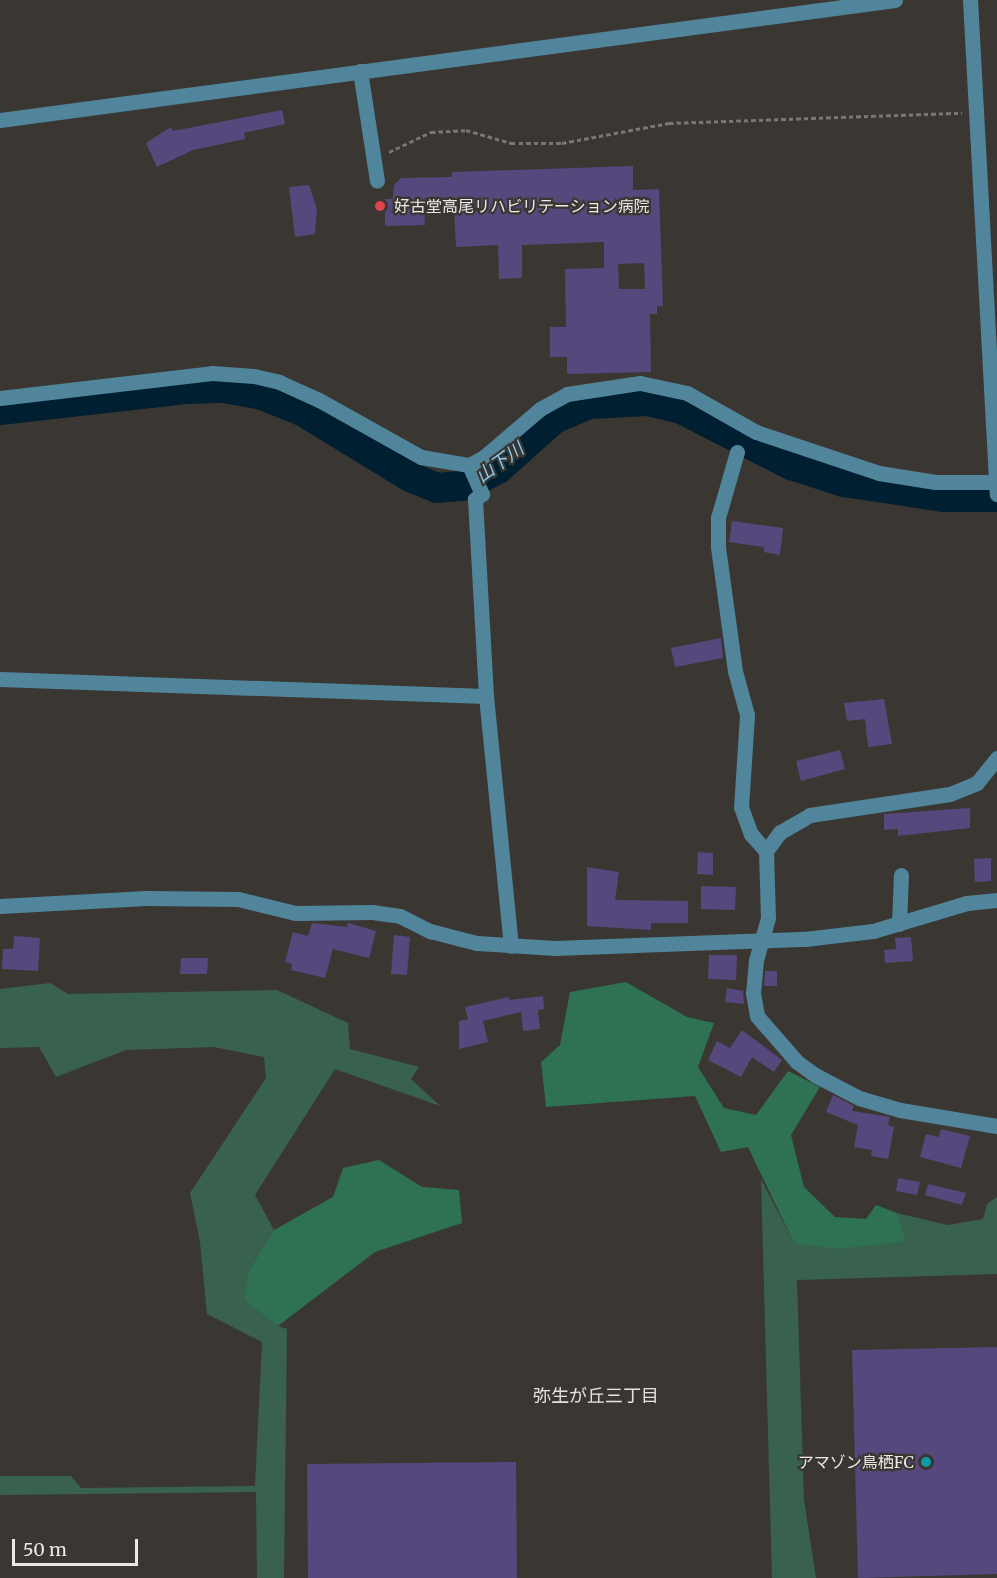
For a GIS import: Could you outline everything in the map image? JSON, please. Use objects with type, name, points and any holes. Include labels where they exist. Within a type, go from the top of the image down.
[{"type":"street","points":[[0,120],[895,0]]},
{"type":"street","points":[[0,398],[212,373],[254,376],[279,382],[319,400],[421,457],[470,467],[540,409],[567,394],[640,383],[687,393],[756,432],[879,473],[935,482],[996,488],[970,0]]},
{"type":"street","points":[[360,71],[377,181]]},
{"type":"street","points":[[736,452],[718,518],[718,547],[735,670],[747,715],[741,807],[751,834],[766,851]]},
{"type":"street","points":[[470,467],[482,494],[475,499],[486,696],[511,946]]},
{"type":"street","points":[[0,679],[486,696]]},
{"type":"street","points":[[997,758],[976,783],[950,794],[810,815],[780,832],[766,851],[768,918],[764,939],[756,960],[753,993],[757,1016],[797,1062],[858,1098],[928,1118],[997,1126]]},
{"type":"street","points":[[899,924],[901,874]]},
{"type":"street","points":[[0,906],[146,898],[238,899],[295,913],[372,912],[400,916],[430,931],[476,942],[511,946],[601,948],[817,938],[873,931],[967,903],[997,900]]},
{"type":"path","points":[[373,159],[431,132],[466,130],[511,143],[562,143],[669,123],[976,113]]},
{"type":"green space","points":[[626,982],[687,1017],[714,1023],[698,1067],[724,1108],[756,1115],[788,1071],[820,1087],[791,1135],[804,1187],[835,1217],[866,1219],[876,1205],[897,1213],[906,1241],[838,1249],[794,1243],[748,1147],[721,1152],[695,1096],[546,1107],[541,1062],[560,1045],[570,992]]},
{"type":"green space","points":[[50,983],[68,994],[277,990],[348,1023],[350,1049],[419,1067],[411,1079],[440,1106],[335,1069],[255,1195],[274,1230],[249,1270],[278,1326],[287,1329],[284,1578],[257,1578],[256,1492],[0,1495],[0,1476],[71,1476],[81,1488],[255,1486],[262,1342],[207,1314],[200,1242],[190,1193],[266,1078],[264,1057],[214,1047],[126,1050],[56,1077],[39,1047],[0,1048],[0,989]]},
{"type":"green space","points":[[379,1160],[422,1187],[459,1190],[462,1223],[375,1252],[278,1326],[245,1300],[249,1270],[274,1230],[333,1197],[343,1168]]},
{"type":"green space","points":[[761,1179],[794,1243],[906,1241],[897,1213],[947,1225],[983,1219],[987,1204],[997,1197],[997,1274],[797,1280],[804,1500],[816,1578],[772,1578]]},
{"type":"building","points":[[282,110],[285,124],[244,133],[245,139],[193,150],[157,167],[146,143],[171,127],[173,131]]},
{"type":"building","points":[[633,166],[633,190],[659,189],[663,306],[657,306],[657,314],[650,314],[651,372],[567,374],[567,357],[550,357],[550,327],[566,327],[565,269],[604,268],[604,242],[522,245],[522,278],[499,279],[498,245],[456,247],[454,204],[424,204],[425,225],[385,226],[385,199],[393,199],[394,185],[401,178],[452,177],[452,172]],"holes":[[[644,263],[645,289],[619,289],[618,264]]]},
{"type":"building","points":[[309,185],[317,209],[315,234],[295,237],[289,187]]},
{"type":"building","points":[[732,521],[783,528],[780,555],[764,552],[764,547],[729,542]]},
{"type":"building","points":[[721,638],[723,658],[675,667],[671,648]]},
{"type":"building","points":[[884,699],[892,744],[868,747],[865,719],[847,721],[844,703]]},
{"type":"building","points":[[840,750],[845,769],[801,781],[796,761]]},
{"type":"building","points":[[970,808],[970,828],[898,836],[898,829],[884,830],[884,814]]},
{"type":"building","points":[[698,852],[713,853],[713,875],[697,874]]},
{"type":"building","points":[[991,858],[991,881],[975,882],[974,859]]},
{"type":"building","points":[[587,867],[619,872],[615,900],[688,901],[688,923],[651,923],[651,930],[587,926]]},
{"type":"building","points":[[701,886],[736,887],[735,910],[701,909]]},
{"type":"building","points":[[312,923],[347,927],[348,923],[376,931],[369,958],[333,949],[325,978],[291,970],[292,964],[285,962],[293,932],[308,936]]},
{"type":"building","points":[[394,935],[410,937],[407,975],[391,974]]},
{"type":"building","points":[[14,936],[40,938],[38,971],[2,969],[3,949],[13,949]]},
{"type":"building","points":[[911,937],[913,961],[885,963],[884,950],[896,949],[895,938]]},
{"type":"building","points":[[709,955],[737,955],[736,980],[708,979]]},
{"type":"building","points":[[181,958],[208,958],[207,974],[180,974]]},
{"type":"building","points":[[765,971],[777,971],[777,986],[764,986]]},
{"type":"building","points":[[727,988],[743,991],[744,1004],[725,1002]]},
{"type":"building","points":[[543,996],[544,1009],[538,1010],[540,1029],[523,1031],[521,1012],[483,1021],[488,1042],[459,1049],[459,1021],[468,1019],[465,1007],[509,997],[509,1000]]},
{"type":"building","points":[[742,1030],[782,1060],[774,1072],[752,1057],[741,1077],[708,1060],[717,1041],[730,1048]]},
{"type":"building","points":[[833,1095],[854,1106],[852,1111],[890,1117],[888,1125],[894,1127],[888,1159],[871,1156],[872,1150],[854,1147],[858,1125],[826,1112]]},
{"type":"building","points":[[941,1129],[970,1136],[961,1168],[920,1157],[926,1134],[939,1137]]},
{"type":"building","points":[[898,1178],[920,1182],[917,1195],[896,1191]]},
{"type":"building","points":[[928,1184],[966,1193],[962,1205],[925,1195]]},
{"type":"building","name":"アマゾン鳥栖FC","points":[[997,1347],[997,1574],[858,1578],[852,1350]]},
{"type":"building","points":[[516,1462],[517,1578],[308,1578],[307,1464]]},
{"type":"waterway","name":"山下川","points":[[0,410],[188,389],[223,388],[262,395],[302,411],[410,477],[437,488],[469,485],[498,469],[554,419],[590,404],[647,401],[681,409],[791,465],[844,482],[943,497],[997,497]]},
{"type":"place","name":"好古堂高尾リハビリテーション病院","points":[[380,206]]},
{"type":"place","name":"アマゾン鳥栖FC","points":[[926,1462]]},
{"type":"district","name":"弥生が丘三丁目","points":[[596,1396]]}]
